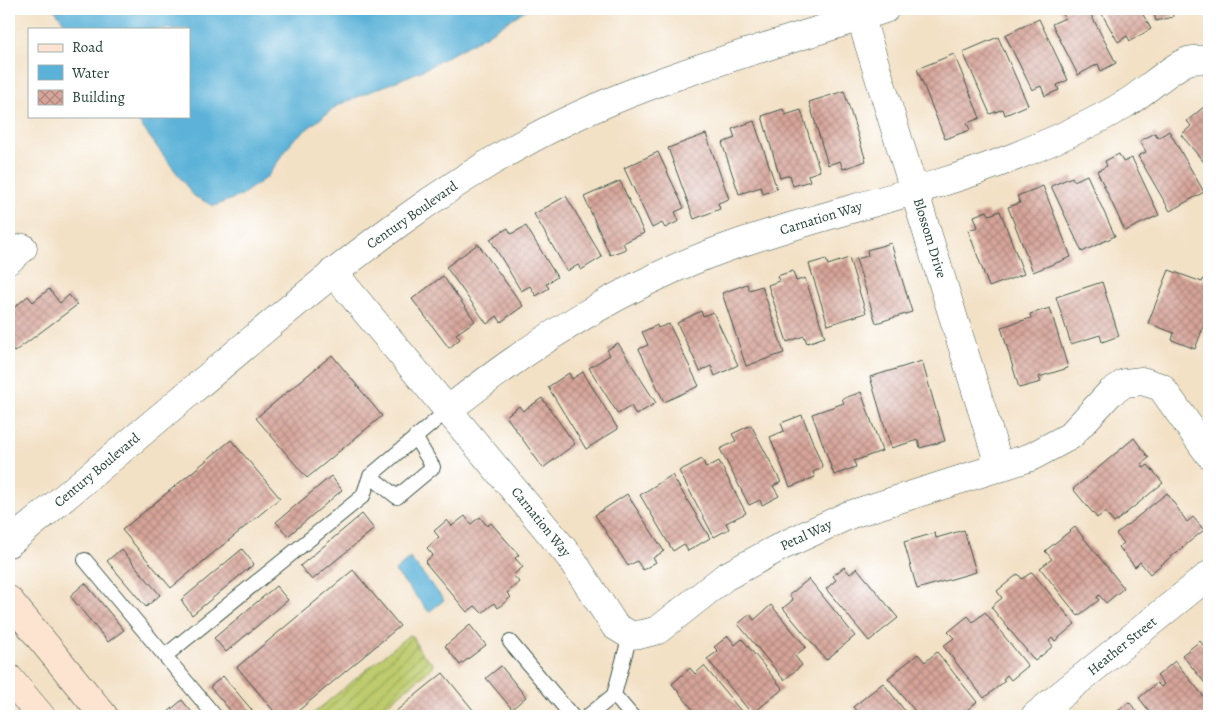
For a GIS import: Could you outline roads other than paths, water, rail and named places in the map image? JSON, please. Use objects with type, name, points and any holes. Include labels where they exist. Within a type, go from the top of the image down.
[{"type":"main road","points":[[9,600],[104,716]]},
{"type":"main road","points":[[9,678],[40,716]]},
{"type":"street","name":"Blossom Drive","points":[[868,11],[916,190],[1000,468]]},
{"type":"street","name":"Century Boulevard","points":[[9,543],[334,272],[398,223],[486,164],[556,126],[633,91],[868,11]]},
{"type":"street","name":"Carnation Way","points":[[448,410],[518,357],[562,329],[624,293],[673,270],[733,246],[916,190],[1013,157],[1077,129],[1125,105],[1187,61],[1209,59]]},
{"type":"street","name":"Carnation Way","points":[[334,272],[570,557],[615,626],[630,635]]},
{"type":"street","name":"Petal Way","points":[[630,635],[658,630],[725,577],[782,546],[849,515],[1031,457],[1070,436],[1110,393],[1125,383],[1142,382],[1161,387],[1209,454]]},
{"type":"street","name":"Heather Street","points":[[1035,716],[1209,575]]},
{"type":"lane","points":[[165,656],[363,496],[370,476],[448,410]]},
{"type":"lane","points":[[370,476],[397,497],[426,473],[433,467],[416,437]]},
{"type":"lane","points":[[85,560],[215,716]]},
{"type":"lane","points":[[588,716],[614,695],[630,635]]},
{"type":"lane","points":[[510,642],[572,716]]},
{"type":"lane","points":[[614,695],[632,716]]},
{"type":"water","points":[[54,9],[527,9],[485,36],[421,71],[338,105],[294,139],[267,177],[240,196],[214,206],[194,196],[136,118],[190,118],[190,28],[68,28]]},
{"type":"water","points":[[410,558],[444,600],[429,612],[395,571]]}]
